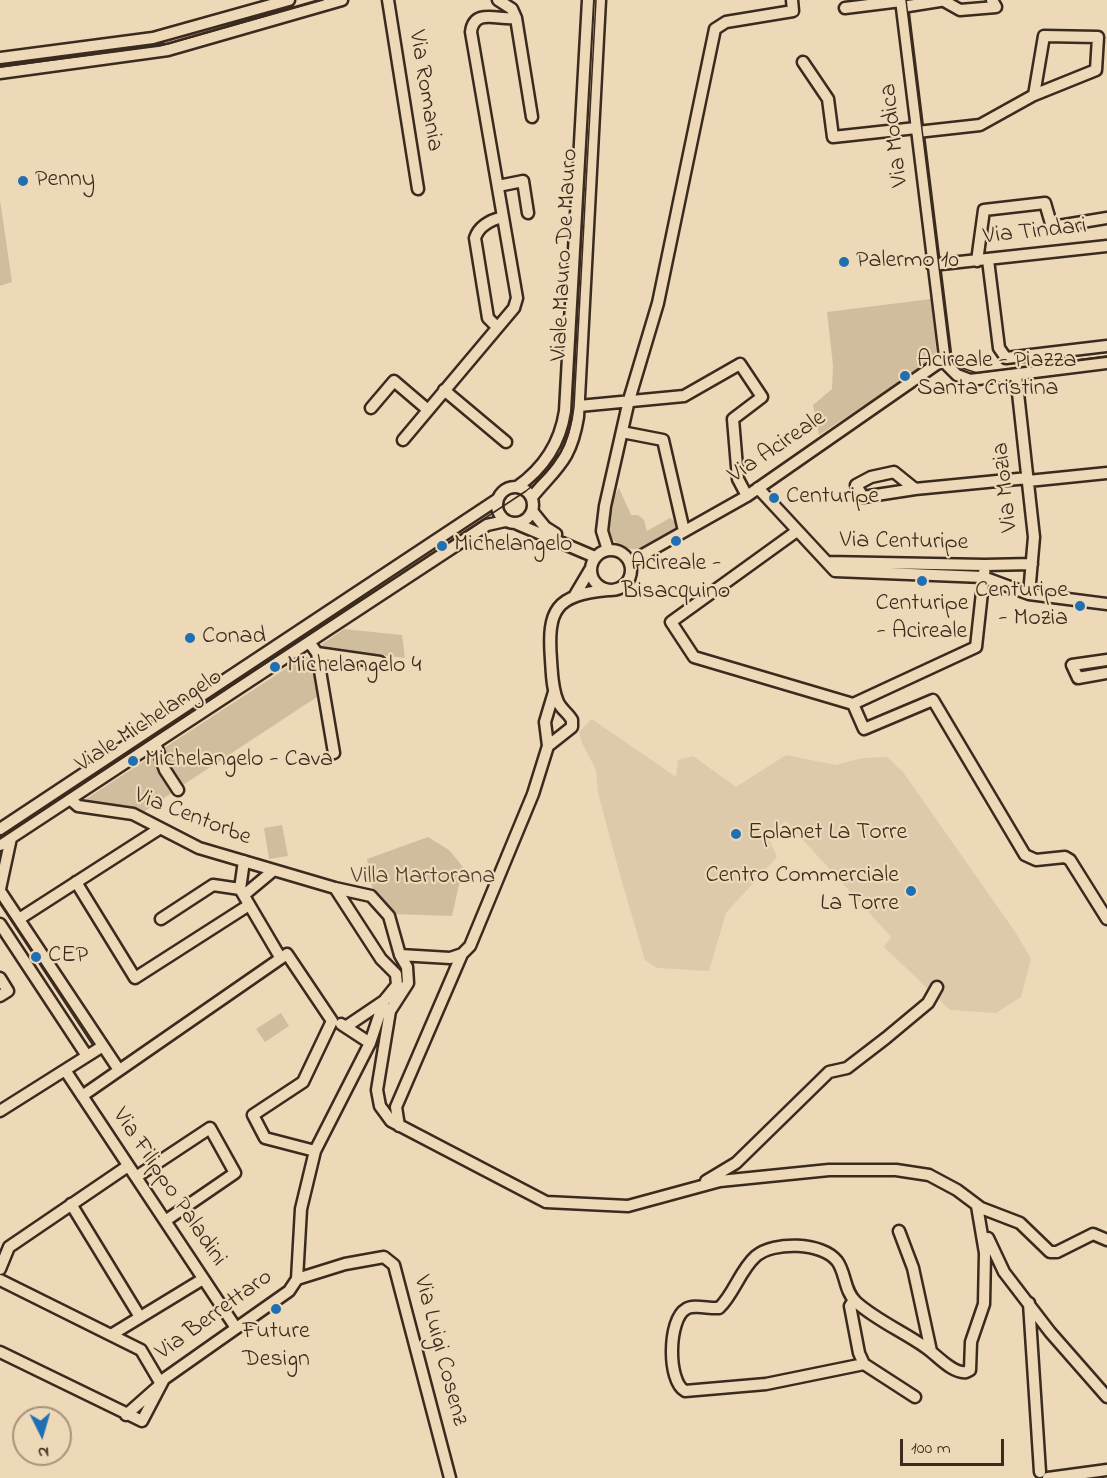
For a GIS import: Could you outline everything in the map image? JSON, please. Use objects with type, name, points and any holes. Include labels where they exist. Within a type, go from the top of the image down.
[{"type":"street","points":[[0,58],[173,33],[289,0]]},
{"type":"street","points":[[0,72],[168,50],[313,4],[342,0]]},
{"type":"street","name":"Via Romania","points":[[388,0],[418,189]]},
{"type":"street","points":[[498,0],[512,9],[516,18],[532,117]]},
{"type":"street","name":"Viale Mauro De Mauro","points":[[517,487],[548,457],[558,439],[565,411],[588,0]]},
{"type":"street","name":"Viale Mauro De Mauro","points":[[532,497],[565,460],[573,440],[579,406],[600,0]]},
{"type":"street","points":[[608,590],[593,580],[599,557],[602,520],[629,400],[657,303],[715,29],[726,22],[793,11],[792,0]]},
{"type":"street","points":[[845,8],[945,0],[960,10],[996,7],[992,0]]},
{"type":"street","name":"Via Modica","points":[[901,2],[944,359]]},
{"type":"street","points":[[403,440],[514,308],[517,298],[471,32],[474,21],[481,17],[492,16],[507,20],[516,18]]},
{"type":"street","points":[[803,62],[828,99],[833,137],[980,125],[1034,95],[1096,70],[1098,37],[1044,36],[1034,95]]},
{"type":"street","points":[[65,50],[67,65]]},
{"type":"street","points":[[498,186],[523,181],[528,213]]},
{"type":"street","points":[[1107,218],[1052,227],[1045,203],[984,210],[983,260],[1001,354],[1006,358],[1014,359],[1107,346]]},
{"type":"street","points":[[498,327],[488,318],[475,238],[477,231],[492,219],[503,217]]},
{"type":"street","name":"Via Tindari","points":[[932,265],[1107,246]]},
{"type":"street","points":[[944,359],[957,375],[970,380],[1107,363]]},
{"type":"street","name":"Via Acireale","points":[[630,562],[747,496],[944,359]]},
{"type":"street","points":[[579,406],[684,396],[740,364],[762,397],[733,419],[738,479],[747,496]]},
{"type":"street","name":"Via Mozia","points":[[1016,375],[1034,537],[1029,594]]},
{"type":"street","points":[[372,408],[394,381],[428,410]]},
{"type":"street","points":[[444,390],[506,442]]},
{"type":"street","points":[[622,432],[663,440],[684,531]]},
{"type":"street","points":[[915,489],[894,472],[872,477],[856,485],[864,497],[915,489],[1107,472]]},
{"type":"street","points":[[510,522],[525,520],[532,511],[532,497],[517,487],[506,490],[498,499],[498,510],[510,522],[599,557],[621,552],[630,562],[629,580],[620,588],[574,595]]},
{"type":"street","points":[[758,488],[827,562],[834,571],[983,578],[976,647],[853,704],[694,657],[671,622],[798,531]]},
{"type":"street","name":"Viale Michelangelo","points":[[0,830],[498,499]]},
{"type":"street","points":[[532,511],[550,531],[599,557]]},
{"type":"street","name":"Viale Michelangelo","points":[[4,843],[487,525],[510,522]]},
{"type":"street","points":[[548,746],[572,727],[568,715],[561,709],[554,692],[549,632],[552,616],[574,595],[599,557]]},
{"type":"street","name":"Via Centuripe","points":[[827,562],[985,565],[983,578],[1029,594],[1107,604]]},
{"type":"street","points":[[985,565],[1032,564]]},
{"type":"street","points":[[309,642],[317,653],[334,753]]},
{"type":"street","points":[[317,653],[380,662]]},
{"type":"street","points":[[1107,660],[1072,665],[1078,678],[1107,673]]},
{"type":"street","points":[[554,692],[546,728],[548,746],[533,794],[470,946],[462,954],[396,1107],[399,1126],[546,1202],[628,1206],[720,1181],[829,1170],[896,1170],[929,1175],[957,1190],[977,1206],[1020,1223],[1050,1252],[1057,1252],[1093,1234],[1107,1240]]},
{"type":"street","points":[[853,704],[864,729],[933,700],[1025,855],[1036,860],[1065,856],[1070,860],[1107,919]]},
{"type":"street","points":[[548,716],[555,711],[568,715]]},
{"type":"street","points":[[546,728],[556,736],[563,735]]},
{"type":"street","points":[[155,743],[165,770],[178,790]]},
{"type":"street","name":"Via Centorbe","points":[[70,799],[78,806],[127,812],[199,848],[335,888],[371,896],[389,916],[400,955],[407,967],[408,983],[390,1011],[377,1090],[380,1106],[391,1121],[399,1126]]},
{"type":"street","points":[[19,919],[159,829]]},
{"type":"street","points":[[0,890],[4,843]]},
{"type":"street","points":[[244,861],[244,897],[280,957]]},
{"type":"street","points":[[76,882],[135,978],[244,897],[274,870]]},
{"type":"street","points":[[161,919],[213,885],[244,897]]},
{"type":"street","points":[[335,888],[381,959],[396,974],[396,986],[384,1001],[347,1026]]},
{"type":"street","name":"Via Filippo Paladini","points":[[0,890],[119,1070]]},
{"type":"street","points":[[0,924],[3,937],[87,1056]]},
{"type":"street","points":[[82,1096],[286,954],[332,1021],[347,1026],[370,1043]]},
{"type":"street","points":[[400,955],[450,958],[462,954]]},
{"type":"street","points":[[0,978],[8,991],[0,996]]},
{"type":"street","points":[[692,1189],[736,1163],[829,1072],[847,1068],[886,1038],[928,1003],[937,987]]},
{"type":"street","points":[[297,1279],[301,1209],[315,1151],[370,1043],[384,1001]]},
{"type":"street","points":[[315,1151],[265,1138],[253,1115],[303,1082],[332,1021]]},
{"type":"street","points":[[0,1111],[103,1046]]},
{"type":"street","name":"Via Filippo Paladini","points":[[65,1070],[236,1328]]},
{"type":"street","points":[[136,1178],[210,1128],[235,1173],[165,1221]]},
{"type":"street","points":[[0,1269],[9,1247],[128,1166]]},
{"type":"street","points":[[71,1204],[140,1317]]},
{"type":"street","points":[[864,1364],[766,1384],[698,1391],[679,1388],[673,1372],[675,1326],[679,1316],[691,1307],[719,1308],[753,1260],[772,1249],[806,1248],[829,1253],[838,1262],[854,1300],[931,1351],[954,1370],[962,1373],[970,1370],[971,1342],[984,1304],[985,1252],[977,1206]]},
{"type":"street","points":[[980,1218],[1000,1266],[1050,1332],[1107,1397]]},
{"type":"street","points":[[899,1231],[913,1268],[931,1351]]},
{"type":"street","name":"Via Luigi Cosenz","points":[[297,1279],[345,1264],[384,1257],[394,1265],[450,1478]]},
{"type":"street","points":[[111,1335],[203,1279]]},
{"type":"street","name":"Via Berrettaro","points":[[126,1414],[142,1420],[164,1378],[289,1291],[297,1279]]},
{"type":"street","points":[[0,1280],[141,1350]]},
{"type":"street","points":[[854,1300],[850,1306],[851,1319],[864,1364],[915,1396]]},
{"type":"street","points":[[1029,1303],[1044,1475],[1107,1470]]},
{"type":"street","points":[[0,1352],[126,1414],[161,1384],[125,1327]]},
{"type":"shaded area","points":[[592,719],[676,777],[678,760],[693,756],[736,787],[786,755],[836,765],[862,758],[887,757],[903,772],[1016,933],[1031,959],[1021,997],[996,1013],[950,1010],[884,947],[891,937],[786,821],[767,835],[777,857],[726,913],[709,971],[658,968],[652,965],[645,960],[598,793],[596,770],[579,732]]},
{"type":"green space","points":[[0,200],[12,282],[0,286]]},
{"type":"green space","points":[[931,299],[937,358],[819,435],[813,405],[832,389],[833,365],[827,312]]},
{"type":"green space","points":[[619,488],[631,515],[638,515],[644,520],[647,531],[670,518],[680,525],[644,547],[626,548],[617,543],[608,534],[610,503]]},
{"type":"green space","points":[[344,629],[402,635],[405,658],[318,647]]},
{"type":"green space","points":[[305,656],[314,660],[320,695],[180,787],[161,750]]},
{"type":"green space","points":[[155,754],[162,779],[173,792],[142,813],[123,806],[83,801]]},
{"type":"green space","points":[[282,825],[288,856],[269,859],[264,828]]},
{"type":"green space","name":"Villa Martorana","points":[[428,837],[449,850],[463,867],[452,916],[393,914],[373,891],[367,859]]},
{"type":"green space","points":[[281,1013],[289,1026],[265,1042],[256,1029]]},
{"type":"tram line","points":[[0,67],[160,46],[323,0]]},
{"type":"tram line","points":[[0,839],[526,491],[546,474],[565,444],[574,407],[596,0]]},
{"type":"tram line","points":[[906,0],[950,356],[959,367],[977,373],[1107,356]]},
{"type":"tram line","points":[[0,904],[92,1044]]},
{"type":"place","name":"Penny","points":[[23,181]]},
{"type":"place","name":"Palermo 10","points":[[844,262]]},
{"type":"place","name":"Acireale - Piazza Santa Cristina","points":[[905,376]]},
{"type":"place","name":"Centuripe","points":[[774,498]]},
{"type":"place","name":"Acireale - Bisacquino","points":[[676,541]]},
{"type":"place","name":"Michelangelo","points":[[442,546]]},
{"type":"place","name":"Centuripe - Acireale","points":[[922,581]]},
{"type":"place","name":"Centuripe - Mozia","points":[[1080,606]]},
{"type":"place","name":"Conad","points":[[190,638]]},
{"type":"place","name":"Michelangelo 4","points":[[275,667]]},
{"type":"place","name":"Michelangelo - Cava","points":[[133,761]]},
{"type":"place","name":"Eplanet La Torre","points":[[736,834]]},
{"type":"place","name":"Centro Commerciale La Torre","points":[[911,891]]},
{"type":"place","name":"CEP","points":[[36,957]]},
{"type":"place","name":"Future Design","points":[[276,1309]]}]
